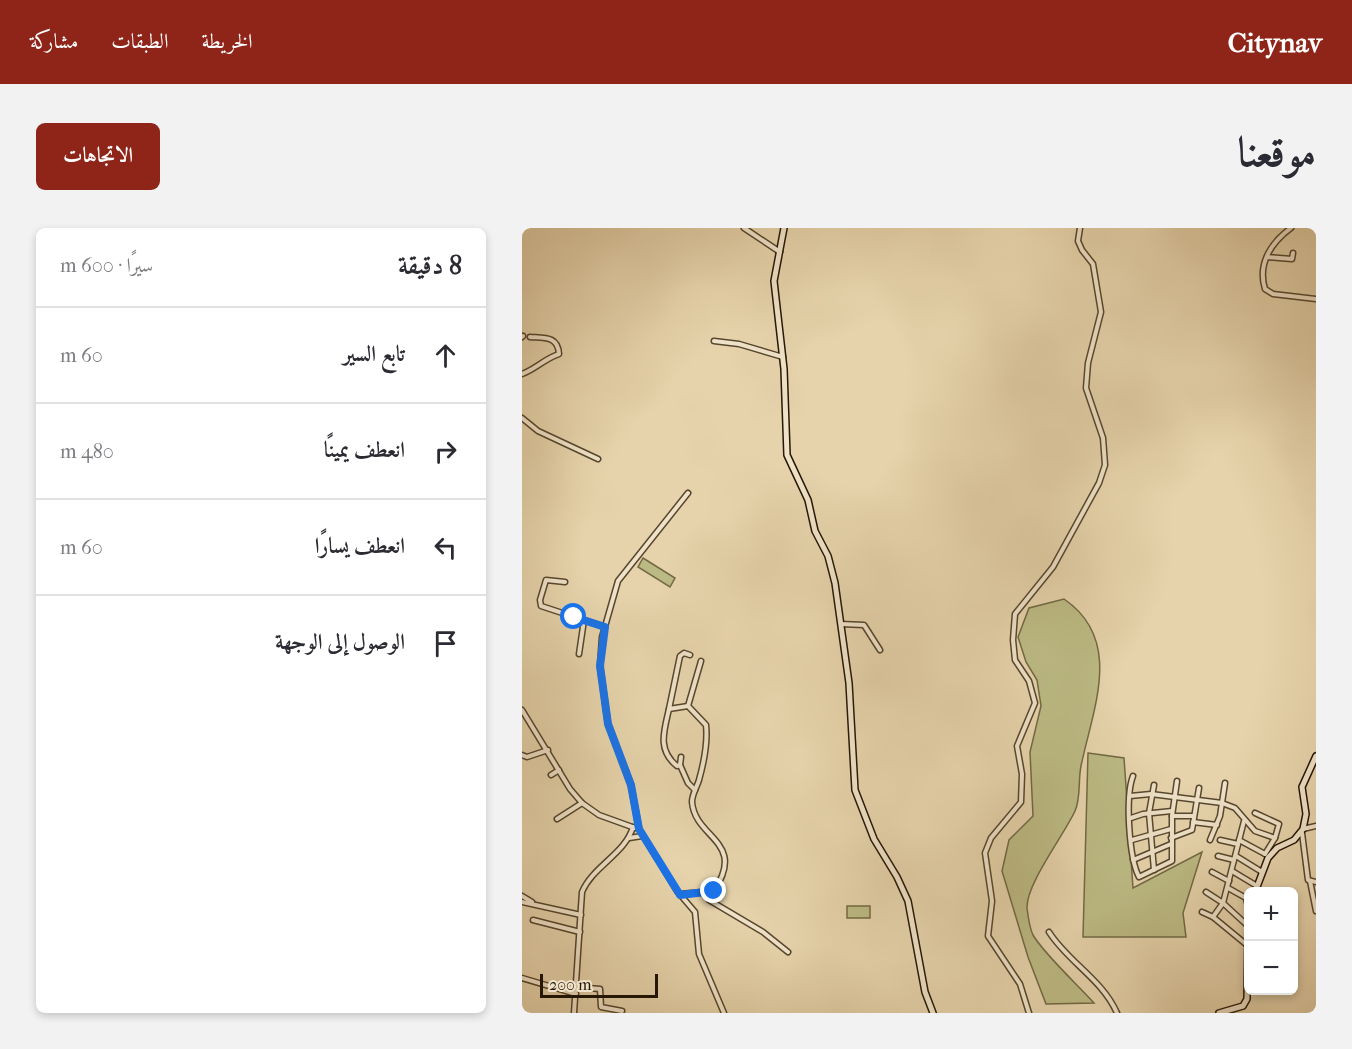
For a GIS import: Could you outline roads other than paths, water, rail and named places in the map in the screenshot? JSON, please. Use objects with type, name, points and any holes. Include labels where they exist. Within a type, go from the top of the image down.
[{"type":"street","points":[[744,228],[780,252]]},
{"type":"street","points":[[784,228],[774,287],[783,357],[787,455],[808,500],[815,531],[831,564],[849,683],[855,790],[874,839],[894,870],[908,901],[925,992],[933,1013]]},
{"type":"street","points":[[1029,1013],[1020,984],[988,936],[992,901],[985,853],[991,838],[1021,802],[1022,774],[1017,746],[1035,703],[1029,681],[1015,660],[1013,633],[1015,614],[1053,567],[1099,483],[1105,465],[1102,438],[1086,388],[1088,363],[1101,312],[1093,264],[1080,246],[1080,228]]},
{"type":"street","points":[[1291,228],[1270,246],[1264,289],[1273,294],[1316,298]]},
{"type":"street","points":[[1267,257],[1293,260],[1293,253]]},
{"type":"street","points":[[522,374],[533,370],[544,359],[559,354],[556,342],[551,338],[530,337]]},
{"type":"street","points":[[714,341],[739,344],[783,357]]},
{"type":"street","points":[[522,418],[538,431],[598,459]]},
{"type":"street","points":[[688,493],[618,581],[612,596],[600,650],[604,706],[608,724],[631,785],[636,828],[680,895],[695,912],[699,954],[724,1013]]},
{"type":"street","points":[[565,582],[546,580],[540,603],[605,627]]},
{"type":"street","points":[[579,654],[584,620]]},
{"type":"street","points":[[840,624],[864,625],[880,650]]},
{"type":"street","points":[[681,765],[677,765],[666,756],[662,744],[680,656],[684,653],[690,655]]},
{"type":"street","points":[[688,706],[701,661]]},
{"type":"street","points":[[669,709],[688,706]]},
{"type":"street","points":[[680,895],[705,893],[717,888],[726,855],[697,815],[692,803],[707,733],[702,719],[688,706]]},
{"type":"street","points":[[522,710],[582,803],[599,815],[636,828]]},
{"type":"street","points":[[522,754],[527,758],[548,750]]},
{"type":"street","points":[[1316,756],[1302,787],[1306,814],[1302,831],[1316,911]]},
{"type":"street","points":[[681,757],[681,765],[688,783],[695,790]]},
{"type":"street","points":[[551,775],[559,770]]},
{"type":"street","points":[[1133,776],[1130,796],[1132,840],[1133,860],[1138,877],[1172,861],[1171,829],[1177,782]]},
{"type":"street","points":[[1210,840],[1217,825],[1225,783]]},
{"type":"street","points":[[1154,785],[1149,813],[1154,870]]},
{"type":"street","points":[[1171,838],[1192,830],[1199,788]]},
{"type":"street","points":[[1130,796],[1151,794],[1222,803],[1235,808],[1255,831],[1275,838]]},
{"type":"street","points":[[557,819],[582,803]]},
{"type":"street","points":[[1131,818],[1149,813],[1193,816]]},
{"type":"street","points":[[1255,813],[1279,824],[1257,887]]},
{"type":"street","points":[[1213,917],[1223,903],[1228,888],[1245,820]]},
{"type":"street","points":[[1193,822],[1217,825]]},
{"type":"street","points":[[1266,856],[1276,848],[1294,840],[1302,831],[1316,826]]},
{"type":"street","points":[[574,1013],[580,902],[585,886],[636,828]]},
{"type":"street","points":[[1132,840],[1171,829]]},
{"type":"street","points":[[629,838],[642,836]]},
{"type":"street","points":[[1220,840],[1239,842],[1266,856]]},
{"type":"street","points":[[1133,860],[1171,844]]},
{"type":"street","points":[[1218,856],[1235,858],[1262,872]]},
{"type":"street","points":[[1232,871],[1253,887]]},
{"type":"street","points":[[1212,872],[1229,881]]},
{"type":"street","points":[[1310,881],[1316,882]]},
{"type":"street","points":[[1228,888],[1244,897]]},
{"type":"street","points":[[1206,892],[1223,903],[1244,922]]},
{"type":"street","points":[[705,893],[709,900],[763,932],[788,952]]},
{"type":"street","points":[[522,896],[536,904]]},
{"type":"street","points":[[522,902],[581,915]]},
{"type":"street","points":[[1202,912],[1213,917],[1244,943]]},
{"type":"street","points":[[533,920],[580,932]]},
{"type":"street","points":[[1049,932],[1060,948],[1101,987],[1116,1013]]},
{"type":"street","points":[[522,978],[576,993]]},
{"type":"street","points":[[577,987],[600,989],[601,1007],[622,1011]]},
{"type":"street","points":[[1219,1013],[1243,1006],[1247,995]]}]
